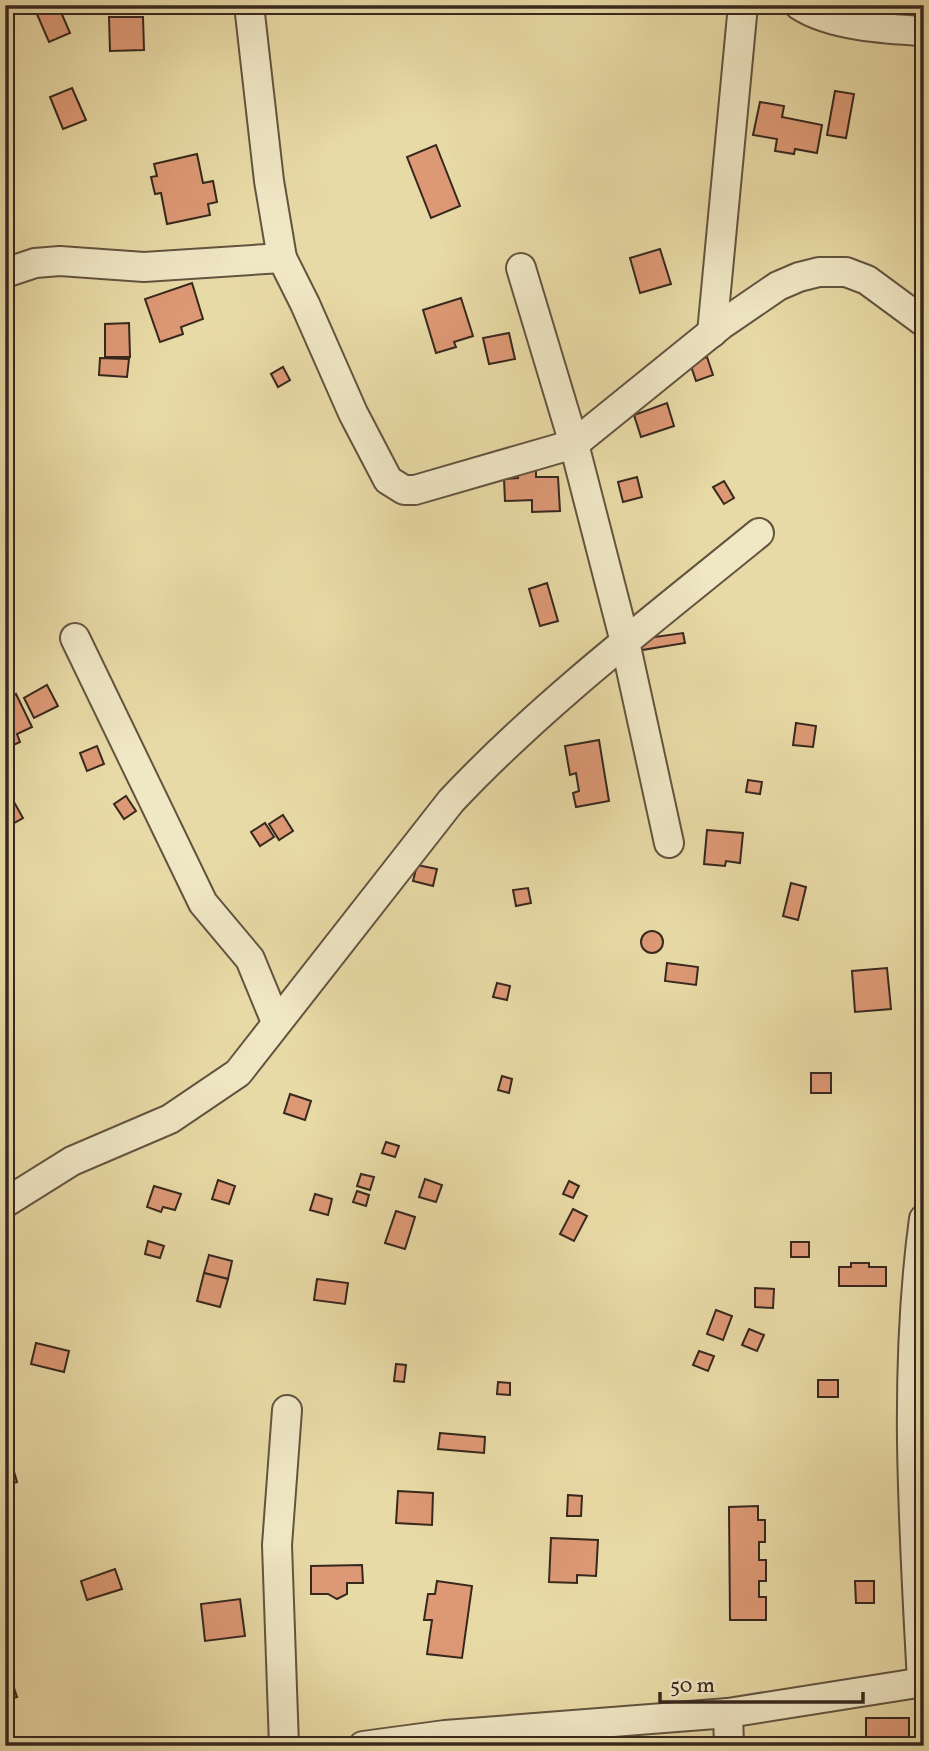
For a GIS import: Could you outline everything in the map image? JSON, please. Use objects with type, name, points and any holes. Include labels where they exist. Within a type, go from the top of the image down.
[{"type":"street","points":[[250,5],[267,168],[282,258],[353,413],[388,480],[404,489],[415,490],[574,444],[712,332],[778,286],[819,272],[846,272],[867,280],[924,322]]},
{"type":"street","points":[[712,332],[743,5]]},
{"type":"street","points":[[799,5],[834,19],[880,28],[924,31]]},
{"type":"street","points":[[5,273],[35,263],[60,261],[144,267],[282,258]]},
{"type":"street","points":[[520,268],[574,444],[625,642],[669,843]]},
{"type":"street","points":[[5,1203],[72,1161],[170,1119],[238,1073],[452,801],[484,766],[625,642],[759,533]]},
{"type":"street","points":[[75,638],[204,904],[250,959],[276,1022]]},
{"type":"street","points":[[363,1746],[445,1735],[728,1713],[923,1682],[911,1473],[918,1360],[917,1268],[924,1219]]},
{"type":"street","points":[[284,1746],[277,1545],[287,1410]]},
{"type":"street","points":[[728,1713],[729,1746]]},
{"type":"building","points":[[33,5],[58,5],[70,33],[49,42]]},
{"type":"building","points":[[109,17],[143,17],[144,50],[110,51]]},
{"type":"building","points":[[72,88],[86,120],[63,129],[50,97]]},
{"type":"building","points":[[835,91],[854,94],[846,138],[827,135]]},
{"type":"building","points":[[760,102],[784,106],[782,117],[822,125],[817,153],[795,149],[794,154],[775,151],[777,139],[753,135]]},
{"type":"building","points":[[436,145],[460,206],[431,218],[407,157]]},
{"type":"building","points":[[197,154],[203,183],[213,181],[217,202],[208,204],[210,215],[167,224],[161,193],[155,194],[151,177],[157,176],[154,164]]},
{"type":"building","points":[[660,249],[671,284],[640,293],[630,258]]},
{"type":"building","points":[[192,283],[203,319],[181,327],[183,334],[160,342],[145,299]]},
{"type":"building","points":[[461,298],[473,336],[454,342],[456,347],[436,353],[423,310]]},
{"type":"building","points":[[129,323],[130,357],[105,357],[105,324]]},
{"type":"building","points":[[509,333],[515,359],[489,364],[483,338]]},
{"type":"building","points":[[707,357],[713,375],[696,381],[690,363]]},
{"type":"building","points":[[100,358],[129,359],[127,377],[99,375]]},
{"type":"building","points":[[283,367],[290,380],[278,387],[271,374]]},
{"type":"building","points":[[667,403],[674,426],[641,437],[634,415]]},
{"type":"building","points":[[536,470],[536,477],[558,477],[560,511],[532,512],[532,500],[505,501],[504,479],[518,478],[518,471]]},
{"type":"building","points":[[637,477],[642,497],[623,502],[618,482]]},
{"type":"building","points":[[724,481],[734,498],[724,504],[713,487]]},
{"type":"building","points":[[547,583],[558,621],[540,626],[529,589]]},
{"type":"building","points":[[683,633],[685,643],[642,650],[640,639]]},
{"type":"building","points":[[47,685],[58,706],[34,718],[24,698]]},
{"type":"building","points":[[16,694],[32,727],[17,734],[20,742],[5,749],[5,700]]},
{"type":"building","points":[[796,723],[816,726],[813,747],[793,745]]},
{"type":"building","points":[[599,740],[609,801],[576,807],[573,793],[579,791],[576,773],[570,775],[565,746]]},
{"type":"building","points":[[97,746],[104,764],[87,771],[80,753]]},
{"type":"building","points":[[748,780],[762,782],[760,794],[746,792]]},
{"type":"building","points":[[126,796],[136,811],[124,819],[114,804]]},
{"type":"building","points":[[14,802],[23,818],[5,828],[5,807]]},
{"type":"building","points":[[283,815],[293,831],[279,840],[269,824]]},
{"type":"building","points":[[265,823],[274,837],[260,846],[251,832]]},
{"type":"building","points":[[707,830],[743,833],[740,863],[726,861],[725,866],[704,864]]},
{"type":"building","points":[[417,865],[437,869],[433,886],[413,881]]},
{"type":"building","points":[[791,883],[806,887],[798,920],[783,916]]},
{"type":"building","points":[[528,888],[531,903],[516,906],[513,890]]},
{"type":"building","points":[[652,931],[662,938],[663,942],[656,952],[652,953],[642,946],[641,942],[648,932]]},
{"type":"building","points":[[667,963],[698,967],[696,985],[665,981]]},
{"type":"building","points":[[887,968],[891,1009],[855,1012],[852,971]]},
{"type":"building","points":[[497,983],[510,986],[507,1000],[493,997]]},
{"type":"building","points":[[811,1073],[831,1073],[831,1093],[811,1093]]},
{"type":"building","points":[[502,1076],[512,1079],[509,1093],[498,1090]]},
{"type":"building","points":[[290,1094],[311,1101],[305,1120],[284,1113]]},
{"type":"building","points":[[386,1142],[399,1146],[395,1157],[382,1153]]},
{"type":"building","points":[[361,1174],[374,1177],[370,1190],[357,1186]]},
{"type":"building","points":[[425,1179],[442,1185],[436,1202],[419,1197]]},
{"type":"building","points":[[218,1180],[235,1186],[229,1204],[212,1199]]},
{"type":"building","points":[[569,1181],[579,1186],[573,1198],[563,1194]]},
{"type":"building","points":[[154,1186],[181,1194],[175,1210],[163,1207],[161,1212],[147,1207]]},
{"type":"building","points":[[357,1191],[369,1195],[366,1206],[353,1202]]},
{"type":"building","points":[[315,1194],[332,1199],[328,1215],[310,1210]]},
{"type":"building","points":[[573,1209],[587,1216],[574,1241],[560,1234]]},
{"type":"building","points":[[396,1211],[415,1217],[405,1249],[385,1243]]},
{"type":"building","points":[[148,1241],[164,1246],[160,1258],[145,1254]]},
{"type":"building","points":[[791,1242],[809,1242],[809,1257],[791,1257]]},
{"type":"building","points":[[209,1255],[232,1261],[228,1279],[204,1273]]},
{"type":"building","points":[[851,1263],[886,1267],[886,1286],[839,1286],[839,1267],[851,1267]]},
{"type":"building","points":[[204,1273],[228,1279],[220,1307],[197,1301]]},
{"type":"building","points":[[317,1279],[348,1283],[345,1304],[314,1300]]},
{"type":"building","points":[[755,1288],[774,1289],[773,1308],[755,1307]]},
{"type":"building","points":[[716,1310],[732,1316],[723,1340],[707,1334]]},
{"type":"building","points":[[749,1329],[764,1335],[757,1351],[742,1345]]},
{"type":"building","points":[[36,1343],[69,1351],[64,1372],[31,1364]]},
{"type":"building","points":[[699,1351],[714,1356],[708,1371],[693,1365]]},
{"type":"building","points":[[396,1364],[406,1365],[404,1382],[394,1381]]},
{"type":"building","points":[[818,1380],[838,1380],[838,1397],[818,1397]]},
{"type":"building","points":[[498,1382],[510,1383],[510,1395],[497,1394]]},
{"type":"building","points":[[440,1433],[485,1437],[484,1453],[438,1449]]},
{"type":"building","points":[[11,1461],[17,1482],[5,1485],[5,1462]]},
{"type":"building","points":[[398,1491],[433,1493],[432,1525],[396,1523]]},
{"type":"building","points":[[568,1495],[582,1496],[581,1516],[567,1516]]},
{"type":"building","points":[[758,1506],[758,1520],[765,1520],[765,1542],[759,1542],[759,1560],[766,1560],[766,1581],[759,1581],[759,1597],[766,1597],[766,1620],[730,1620],[729,1507]]},
{"type":"building","points":[[551,1538],[598,1540],[596,1576],[577,1575],[577,1583],[549,1582]]},
{"type":"building","points":[[362,1565],[363,1583],[347,1583],[347,1594],[337,1599],[328,1594],[311,1594],[311,1566]]},
{"type":"building","points":[[115,1569],[122,1589],[87,1600],[81,1581]]},
{"type":"building","points":[[437,1581],[472,1586],[462,1658],[427,1654],[432,1620],[424,1620],[428,1594],[435,1594]]},
{"type":"building","points":[[855,1581],[874,1581],[874,1603],[856,1603]]},
{"type":"building","points":[[240,1599],[245,1636],[205,1641],[201,1604]]},
{"type":"building","points":[[5,1650],[17,1697],[5,1700]]},
{"type":"building","points":[[866,1718],[909,1718],[909,1745],[866,1745]]}]
